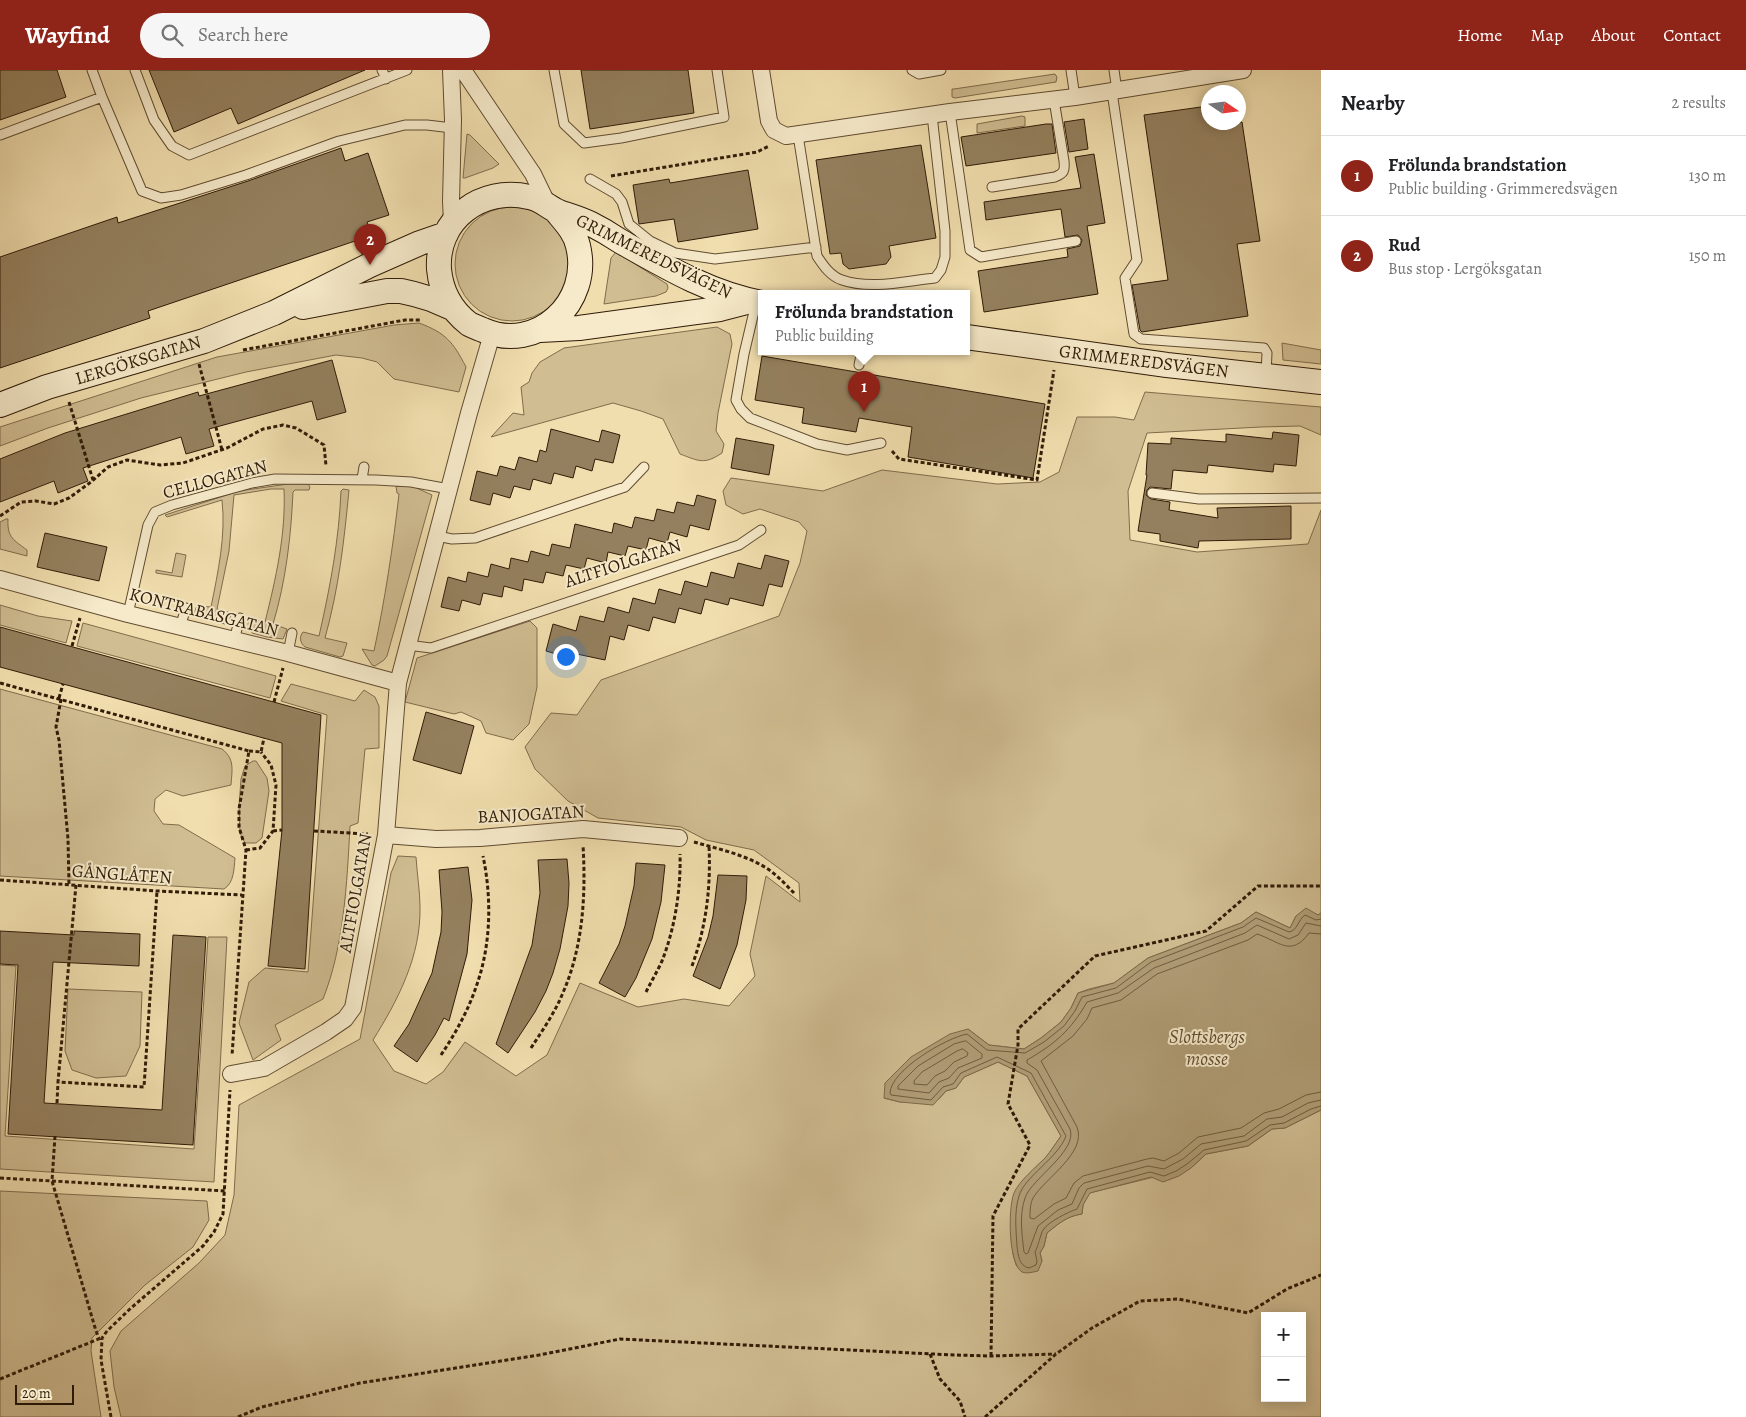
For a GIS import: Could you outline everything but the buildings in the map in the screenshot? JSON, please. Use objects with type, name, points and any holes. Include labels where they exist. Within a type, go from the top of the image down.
[{"type":"street","points":[[449,228],[452,128],[451,70]]},
{"type":"street","points":[[463,70],[532,174],[552,208],[570,227],[578,245],[581,265],[578,285],[570,303],[557,318],[540,330],[508,336],[492,334],[470,324],[452,308],[440,279],[440,248],[449,228],[472,205],[480,200],[497,195],[514,194],[532,197],[552,208]]},
{"type":"street","points":[[761,70],[769,121],[774,130],[792,135],[950,112],[1075,97],[1243,70]]},
{"type":"street","name":"GRIMMEREDSVÄGEN","points":[[552,208],[590,223],[662,264],[700,283],[756,302]]},
{"type":"street","name":"LERGÖKSGATAN","points":[[0,405],[47,387],[204,341],[274,313],[449,228]]},
{"type":"street","name":"LERGÖKSGATAN","points":[[274,313],[387,291],[401,291],[431,298],[452,308]]},
{"type":"street","name":"GRIMMEREDSVÄGEN","points":[[540,330],[579,328],[720,309],[756,302]]},
{"type":"street","name":"ALTFIOLGATAN","points":[[231,1074],[264,1068],[326,1032],[345,1018],[353,1008],[386,835],[398,683],[492,334]]},
{"type":"street","name":"GRIMMEREDSVÄGEN","points":[[970,338],[1082,354],[1321,382]]},
{"type":"street","name":"KONTRABASGATAN","points":[[0,579],[85,603],[398,683]]},
{"type":"street","name":"BANJOGATAN","points":[[386,835],[436,839],[480,838],[583,829],[679,838]]},
{"type":"lane","points":[[92,70],[142,191],[161,198],[181,196],[246,175],[339,141],[405,125],[452,128]]},
{"type":"lane","points":[[135,70],[154,120],[172,146],[189,155],[407,70]]},
{"type":"lane","points":[[382,70],[386,79]]},
{"type":"lane","points":[[554,70],[564,124],[584,142],[621,138],[724,117],[717,70]]},
{"type":"lane","points":[[912,70],[919,74],[941,70]]},
{"type":"lane","points":[[1071,70],[1075,97]]},
{"type":"lane","points":[[1114,70],[1115,91],[1137,260],[1125,278],[1134,334],[1141,339],[1264,348],[1267,353],[1266,376]]},
{"type":"lane","points":[[0,135],[102,98]]},
{"type":"lane","points":[[992,187],[1062,174],[1065,170],[1054,100]]},
{"type":"lane","points":[[950,112],[970,250],[981,257],[1076,241]]},
{"type":"lane","points":[[792,135],[817,256],[825,268],[840,280],[870,285],[935,278],[941,270],[945,257],[945,231],[932,115]]},
{"type":"lane","points":[[590,179],[616,194],[622,202],[629,224],[650,241],[675,253],[715,259],[816,246]]},
{"type":"lane","points":[[756,302],[736,400],[741,410],[750,418],[817,444],[847,450],[881,443]]},
{"type":"lane","points":[[859,365],[861,355]]},
{"type":"lane","points":[[362,479],[364,467]]},
{"type":"lane","points":[[437,536],[452,539],[475,538],[626,487],[644,467]]},
{"type":"lane","points":[[411,482],[414,473]]},
{"type":"lane","name":"CELLOGATAN","points":[[128,614],[148,525],[155,512],[172,505],[252,483],[275,479],[362,479],[411,482],[449,489]]},
{"type":"lane","points":[[1152,493],[1199,499],[1321,498]]},
{"type":"lane","name":"ALTFIOLGATAN","points":[[407,645],[431,648],[739,545],[762,530]]},
{"type":"lane","points":[[180,627],[186,608]]},
{"type":"lane","points":[[234,640],[240,618]]},
{"type":"lane","points":[[288,654],[292,633]]},
{"type":"path","points":[[590,179],[756,152],[792,135]]},
{"type":"path","points":[[234,352],[405,320],[424,320]]},
{"type":"path","points":[[198,360],[222,450]]},
{"type":"path","points":[[899,459],[1037,480],[1054,367]]},
{"type":"path","points":[[68,398],[93,480]]},
{"type":"path","points":[[0,516],[21,502],[54,504],[68,498],[108,467],[127,460],[160,465],[183,463],[222,450],[263,429],[284,425],[296,428],[324,445],[326,479]]},
{"type":"path","points":[[72,646],[85,603]]},
{"type":"path","points":[[274,702],[288,654]]},
{"type":"path","points":[[0,683],[249,751],[261,752]]},
{"type":"path","points":[[62,684],[56,728],[59,740],[68,839],[69,884]]},
{"type":"path","points":[[246,850],[260,848],[273,831],[276,785],[271,766],[261,752],[264,738]]},
{"type":"path","points":[[0,1379],[101,1338],[113,1325],[203,1246],[214,1232],[223,1214],[246,850],[239,827],[239,809],[249,751]]},
{"type":"path","points":[[531,1048],[562,995],[573,964],[583,908],[585,877],[583,829]]},
{"type":"path","points":[[273,831],[282,830]]},
{"type":"path","points":[[314,831],[386,835]]},
{"type":"path","points":[[441,1055],[469,1006],[483,967],[489,908],[488,877],[480,838]]},
{"type":"path","points":[[646,992],[662,960],[675,911],[681,875],[679,838],[752,860],[774,874],[794,893]]},
{"type":"path","points":[[692,966],[700,945],[709,902],[711,876],[709,846]]},
{"type":"path","name":"GÅNGLÅTEN","points":[[0,880],[242,895]]},
{"type":"path","points":[[57,1104],[76,884]]},
{"type":"path","points":[[992,1356],[993,1216],[1030,1145],[1008,1104],[1018,1044],[1018,1028],[1095,956],[1206,931],[1258,886],[1321,886]]},
{"type":"path","points":[[58,1082],[144,1087],[157,891]]},
{"type":"path","points":[[55,1136],[52,1181],[96,1331],[101,1338],[101,1360],[111,1417]]},
{"type":"path","points":[[0,1178],[225,1191]]},
{"type":"path","points":[[985,1417],[1056,1354],[1092,1328],[1140,1301],[1178,1299],[1248,1313],[1287,1289],[1321,1275]]},
{"type":"path","points":[[238,1417],[262,1407],[360,1384],[620,1339],[930,1354],[992,1356],[1056,1354]]},
{"type":"path","points":[[930,1354],[940,1379],[960,1402],[965,1417]]},
{"type":"shaded area","points":[[1055,74],[1057,77],[1056,82],[952,97],[952,89]]},
{"type":"shaded area","points":[[1025,117],[1025,126],[977,133],[977,124]]},
{"type":"shaded area","points":[[467,134],[499,164],[493,168],[463,178]]},
{"type":"shaded area","points":[[512,207],[534,211],[544,216],[560,232],[565,242],[569,264],[565,286],[560,296],[544,312],[534,317],[512,321],[490,317],[480,312],[464,296],[459,286],[455,264],[459,242],[464,232],[480,216],[490,211]]},
{"type":"shaded area","points":[[616,252],[667,284],[666,292],[656,296],[604,304],[611,258]]},
{"type":"shaded area","points":[[419,323],[448,339],[461,358],[466,367],[459,392],[394,379],[377,362],[336,355],[246,372],[141,398],[48,428],[0,446],[0,427],[217,357],[394,325]]},
{"type":"shaded area","points":[[717,327],[730,334],[732,344],[716,431],[724,444],[722,453],[716,457],[701,461],[680,454],[663,419],[613,403],[491,437],[513,413],[524,415],[521,387],[529,382],[532,373],[540,362],[564,348]]},
{"type":"shaded area","points":[[1282,343],[1321,350],[1321,364],[1283,360]]},
{"type":"shaded area","points":[[1145,392],[1321,407],[1321,435],[1300,426],[1147,433],[1128,491],[1130,540],[1197,552],[1308,544],[1321,510],[1321,913],[1318,915],[1312,913],[1296,916],[1290,928],[1256,912],[1241,923],[1148,958],[1114,983],[1078,993],[1071,1008],[1061,1022],[1024,1049],[989,1045],[968,1029],[884,1098],[900,1102],[939,1099],[946,1091],[956,1088],[964,1077],[998,1062],[1027,1076],[1061,1136],[1047,1156],[1025,1178],[1012,1243],[1016,1265],[1022,1272],[1042,1261],[1040,1253],[1047,1233],[1067,1219],[1082,1214],[1083,1205],[1089,1193],[1191,1168],[1206,1154],[1248,1146],[1272,1129],[1285,1128],[1321,1110],[1321,1417],[121,1417],[114,1387],[110,1351],[121,1331],[199,1263],[225,1235],[234,1195],[239,1105],[360,1039],[391,873],[398,856],[416,857],[420,901],[417,943],[399,993],[373,1040],[394,1071],[426,1084],[443,1072],[465,1042],[516,1076],[547,1055],[580,983],[638,1007],[684,999],[729,1006],[755,976],[750,954],[766,876],[800,902],[799,883],[754,850],[706,840],[681,827],[598,818],[568,801],[535,769],[525,747],[551,713],[577,715],[601,680],[779,616],[800,563],[807,531],[799,522],[760,509],[743,514],[726,505],[723,491],[731,478],[823,491],[882,470],[997,484],[1040,482],[1059,472],[1077,417],[1115,417],[1134,420]]},
{"type":"shaded area","points":[[288,484],[308,484],[310,487],[309,490],[295,490],[293,492],[287,558],[273,624],[287,629],[283,639],[252,633],[248,624],[250,619],[265,622],[282,539],[284,489],[271,489],[234,495],[229,551],[217,609],[231,613],[230,620],[225,624],[196,616],[194,613],[197,606],[211,607],[222,540],[222,500],[167,517],[165,515],[239,491]]},
{"type":"shaded area","points":[[396,486],[412,486],[432,495],[387,656],[375,666],[372,665],[362,649],[374,651],[394,534],[399,494],[397,493]]},
{"type":"shaded area","points":[[343,489],[349,490],[343,546],[334,601],[325,638],[347,643],[343,656],[340,657],[305,647],[302,644],[301,638],[303,632],[319,636],[333,564],[341,491]]},
{"type":"shaded area","points":[[8,519],[10,535],[27,550],[27,556],[0,549],[0,522]]},
{"type":"shaded area","points":[[176,553],[186,555],[182,577],[156,573],[156,570],[172,573]]},
{"type":"shaded area","points":[[0,605],[38,616],[72,621],[66,643],[0,625]]},
{"type":"shaded area","points":[[530,621],[537,628],[537,687],[529,724],[513,740],[486,733],[481,721],[461,712],[454,714],[405,702],[417,658]]},
{"type":"shaded area","points":[[83,623],[276,676],[270,698],[77,646]]},
{"type":"shaded area","points":[[291,684],[355,701],[364,690],[375,697],[379,706],[379,748],[365,749],[358,823],[350,826],[346,892],[340,936],[336,958],[323,999],[275,1025],[281,1040],[253,1060],[239,1023],[249,982],[265,968],[308,972],[327,715],[281,701]]},
{"type":"shaded area","points":[[0,689],[222,749],[231,761],[231,785],[183,796],[166,790],[155,799],[154,811],[163,824],[179,825],[235,858],[230,883],[224,889],[0,876]]},
{"type":"shaded area","points":[[256,761],[267,778],[269,791],[262,838],[256,843],[245,843],[240,833],[241,779],[245,766]]},
{"type":"shaded area","points":[[208,937],[227,937],[214,1182],[0,1169],[0,965],[16,966],[5,1136],[194,1149]]},
{"type":"shaded area","points":[[68,989],[142,992],[140,1046],[126,1076],[96,1078],[72,1070],[65,1051]]},
{"type":"shaded area","points":[[0,1191],[207,1201],[209,1220],[193,1247],[145,1285],[92,1338],[91,1351],[101,1417],[0,1417]]},
{"type":"water","name":"Slottsbergs mosse","points":[[1306,908],[1318,915],[1321,913],[1321,1110],[1285,1128],[1272,1129],[1248,1146],[1206,1154],[1179,1176],[1163,1182],[1151,1177],[1090,1193],[1083,1205],[1082,1214],[1067,1219],[1047,1233],[1040,1253],[1042,1261],[1038,1271],[1022,1272],[1017,1267],[1010,1235],[1012,1200],[1020,1184],[1045,1158],[1061,1136],[1027,1076],[998,1062],[964,1077],[956,1088],[946,1091],[933,1105],[900,1102],[884,1098],[885,1083],[911,1057],[950,1034],[968,1029],[989,1045],[1024,1049],[1061,1022],[1071,1008],[1078,993],[1114,983],[1148,958],[1241,923],[1256,912],[1290,928],[1296,916]]},
{"type":"place","name":"Rud","points":[[370,265]]},
{"type":"place","name":"Frölunda brandstation","points":[[864,412]]}]
